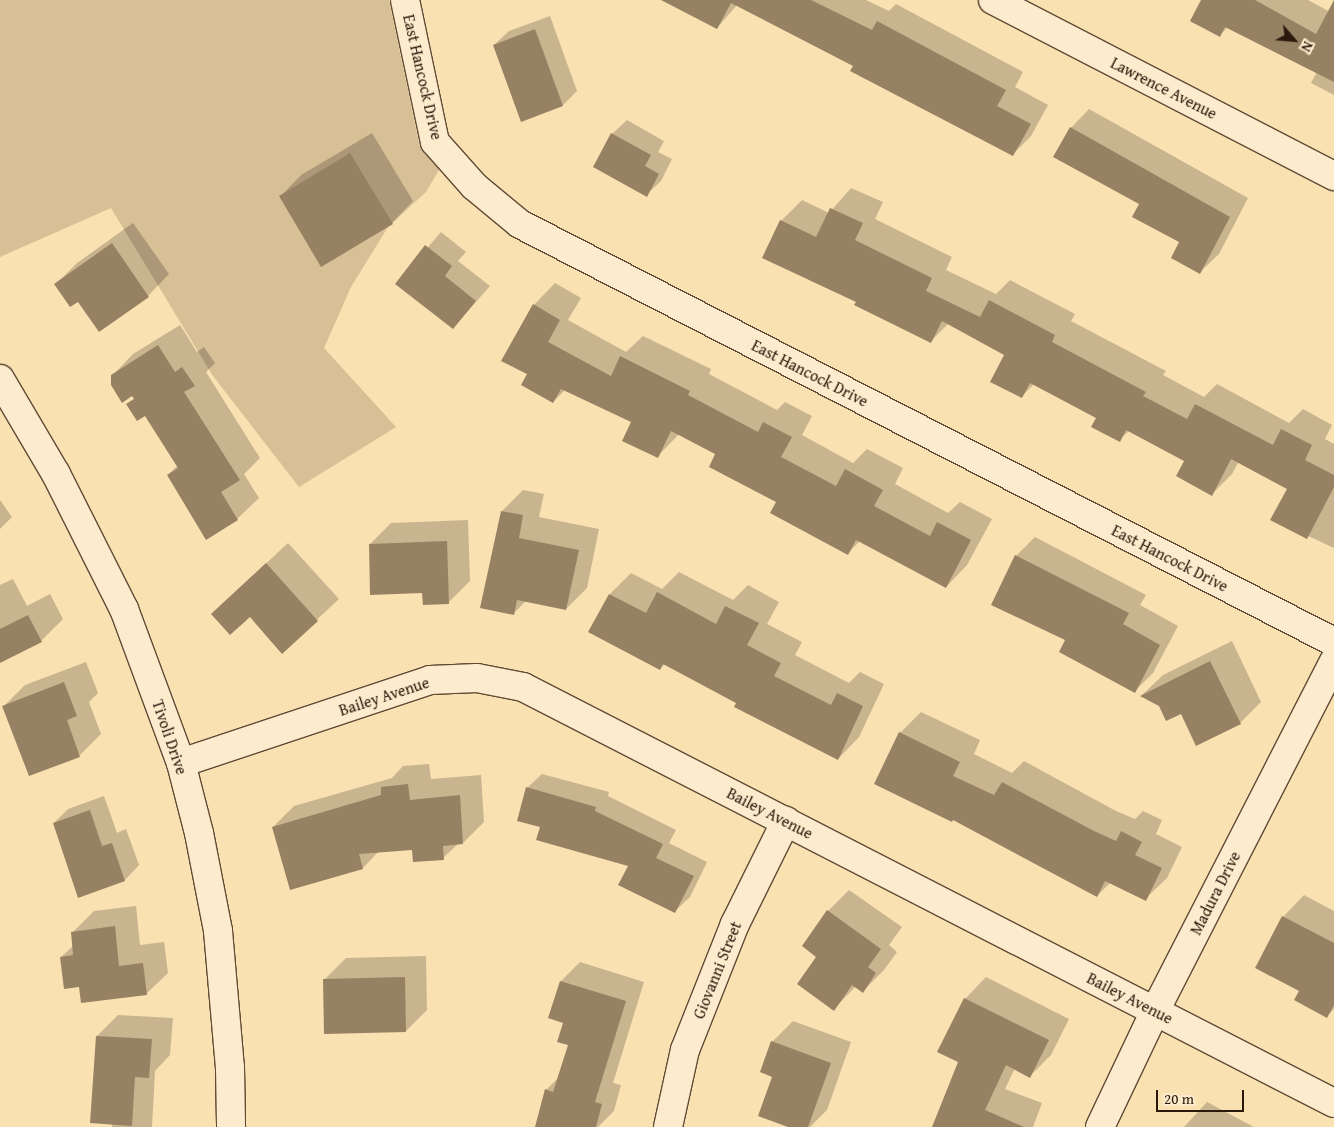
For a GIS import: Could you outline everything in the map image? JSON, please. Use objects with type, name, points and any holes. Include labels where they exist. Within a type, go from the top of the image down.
[{"type":"street","name":"East Hancock Drive","points":[[405,0],[435,142],[474,186],[520,224],[1334,642]]},
{"type":"street","name":"Lawrence Avenue","points":[[993,0],[1334,176]]},
{"type":"street","name":"Tivoli Drive","points":[[0,379],[56,474],[124,609],[181,763],[199,833],[218,931],[230,1068],[231,1127]]},
{"type":"street","name":"Madura Drive","points":[[1100,1127],[1155,1011],[1334,661]]},
{"type":"street","name":"Bailey Avenue","points":[[181,763],[430,680],[477,678],[523,687],[1334,1103]]},
{"type":"street","name":"Giovanni Street","points":[[668,1127],[685,1050],[735,924],[786,821]]},
{"type":"shaded area","points":[[0,0],[389,0],[419,143],[439,170],[426,192],[388,227],[351,287],[324,348],[396,427],[299,487],[213,376],[111,208],[0,257]]},
{"type":"building","points":[[661,0],[811,0],[872,30],[877,21],[1006,90],[997,106],[1031,124],[1013,156],[850,71],[853,66],[731,3],[717,29]]},
{"type":"building","points":[[1201,0],[1255,0],[1316,34],[1334,0],[1334,82],[1225,27],[1220,37],[1190,21]]},
{"type":"building","points":[[535,29],[563,106],[521,122],[493,45]]},
{"type":"building","points":[[1070,127],[1230,217],[1200,274],[1171,258],[1179,242],[1132,217],[1139,204],[1053,157]]},
{"type":"building","points":[[611,133],[651,155],[645,166],[659,174],[647,197],[593,167]]},
{"type":"building","points":[[350,153],[393,224],[321,267],[279,196]]},
{"type":"building","points":[[830,208],[863,223],[855,240],[932,278],[926,291],[980,317],[989,300],[1055,335],[1052,342],[1146,392],[1143,396],[1187,419],[1195,404],[1273,445],[1281,429],[1312,445],[1305,460],[1334,475],[1334,487],[1307,539],[1270,520],[1287,489],[1231,459],[1212,496],[1176,476],[1184,461],[1126,430],[1120,442],[1091,427],[1096,418],[1030,383],[1022,398],[990,382],[1004,355],[942,321],[931,343],[854,305],[856,302],[762,258],[780,220],[816,237]]},
{"type":"building","points":[[112,243],[149,297],[99,332],[78,302],[70,307],[54,284]]},
{"type":"building","points":[[425,245],[452,266],[445,276],[476,301],[453,329],[395,284]]},
{"type":"building","points":[[533,304],[560,320],[548,342],[611,376],[620,356],[690,391],[688,395],[758,432],[763,422],[792,437],[781,457],[836,486],[845,469],[883,490],[874,506],[930,536],[937,522],[971,540],[946,588],[856,540],[848,555],[770,513],[776,502],[709,467],[715,454],[671,431],[658,458],[622,441],[631,422],[561,389],[553,403],[521,385],[527,374],[501,361]]},
{"type":"building","points":[[158,345],[175,372],[182,367],[195,386],[184,392],[240,480],[221,492],[238,520],[206,540],[167,475],[178,468],[145,416],[137,421],[126,404],[134,399],[132,396],[122,403],[111,385],[111,375]]},
{"type":"building","points":[[501,511],[523,515],[519,538],[579,550],[566,610],[517,600],[514,615],[480,608]]},
{"type":"building","points":[[447,541],[449,604],[423,605],[422,593],[370,595],[369,544]]},
{"type":"building","points":[[1015,555],[1129,613],[1123,624],[1160,645],[1135,693],[1059,652],[1065,640],[991,605]]},
{"type":"building","points":[[266,563],[318,621],[282,654],[250,617],[230,635],[211,614]]},
{"type":"building","points":[[657,592],[716,624],[725,606],[759,623],[747,645],[781,663],[774,676],[831,705],[837,693],[863,706],[838,760],[734,707],[736,703],[663,664],[660,670],[588,632],[609,594],[646,613]]},
{"type":"building","points":[[28,615],[42,642],[0,663],[0,629]]},
{"type":"building","points":[[1210,661],[1241,724],[1196,746],[1181,714],[1166,721],[1159,706],[1140,696]]},
{"type":"building","points":[[64,682],[77,716],[67,720],[80,757],[29,776],[2,706]]},
{"type":"building","points":[[899,732],[960,762],[953,776],[994,795],[1002,782],[1116,841],[1121,831],[1142,842],[1135,855],[1162,868],[1146,901],[1105,881],[1097,897],[953,820],[952,822],[874,784]]},
{"type":"building","points":[[408,784],[410,800],[460,795],[463,844],[443,846],[444,860],[413,862],[412,850],[359,854],[363,869],[290,890],[272,827],[381,795],[381,787]]},
{"type":"building","points":[[526,787],[596,807],[595,811],[663,844],[656,858],[694,876],[675,913],[618,885],[628,866],[536,840],[540,827],[517,821]]},
{"type":"building","points":[[90,810],[102,846],[112,843],[125,881],[78,898],[53,823]]},
{"type":"building","points":[[827,910],[881,949],[868,967],[876,973],[863,993],[852,985],[834,1011],[797,984],[816,957],[802,946]]},
{"type":"building","points":[[1282,916],[1334,943],[1334,1005],[1327,1018],[1294,1000],[1299,991],[1255,968]]},
{"type":"building","points":[[115,926],[119,966],[143,963],[147,995],[81,1003],[79,987],[64,989],[60,957],[73,955],[71,932]]},
{"type":"building","points":[[405,977],[406,1032],[324,1034],[323,979]]},
{"type":"building","points":[[560,981],[626,1001],[595,1102],[602,1104],[596,1127],[535,1127],[545,1089],[553,1092],[568,1045],[557,1042],[563,1023],[548,1018]]},
{"type":"building","points":[[964,998],[1049,1040],[1030,1078],[1006,1065],[985,1110],[1024,1127],[932,1127],[958,1062],[937,1052]]},
{"type":"building","points":[[96,1036],[152,1039],[149,1078],[135,1077],[132,1126],[90,1123]]},
{"type":"building","points":[[771,1041],[831,1063],[808,1127],[788,1127],[758,1116],[772,1077],[760,1072]]}]
